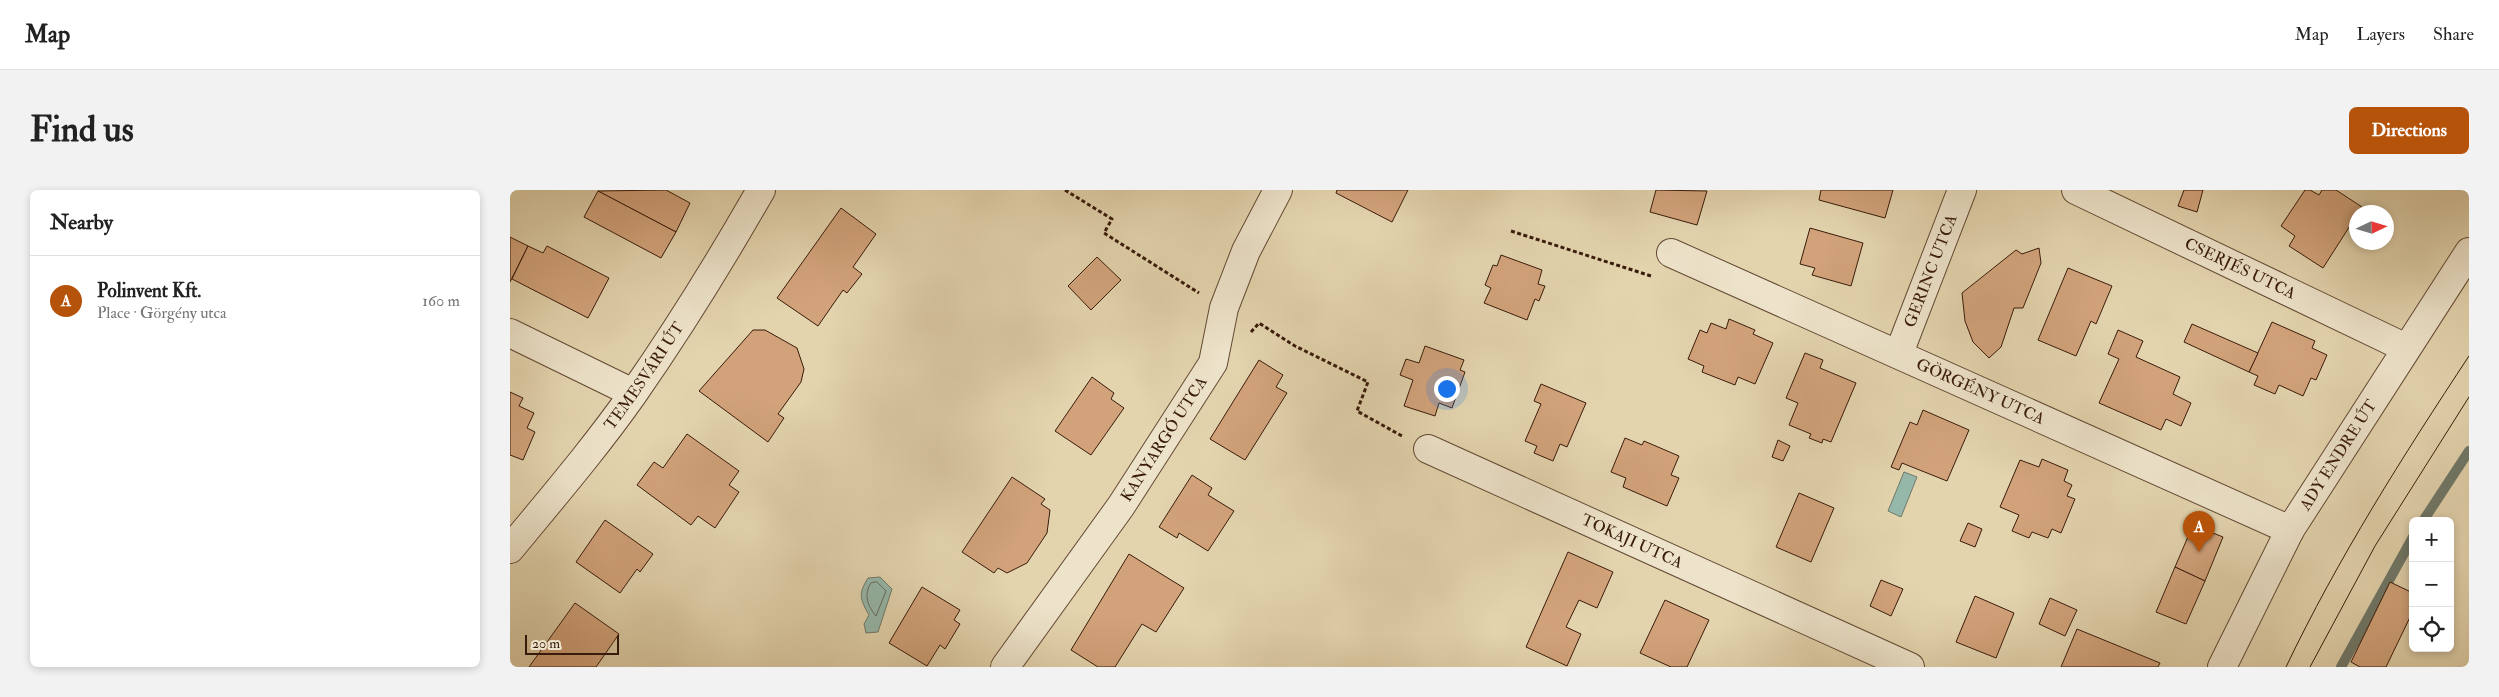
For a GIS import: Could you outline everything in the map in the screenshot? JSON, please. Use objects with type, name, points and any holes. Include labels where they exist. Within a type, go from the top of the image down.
[{"type":"street","name":"TEMESVÁRI ÚT","points":[[510,549],[598,441],[633,393],[719,264],[761,190]]},
{"type":"street","name":"KANYARGÓ UTCA","points":[[1005,667],[1121,506],[1195,394],[1213,363],[1224,308],[1246,251],[1278,190]]},
{"type":"street","name":"GERINC UTCA","points":[[1899,353],[1962,190]]},
{"type":"street","name":"CSERJÉS UTCA","points":[[2076,190],[2406,348]]},
{"type":"street","name":"ADY ENDRE ÚT","points":[[2222,667],[2290,530],[2469,252]]},
{"type":"street","name":"GÖRGÉNY UTCA","points":[[1671,253],[1899,353],[2290,530]]},
{"type":"street","points":[[510,333],[633,393]]},
{"type":"street","name":"TOKAJI UTCA","points":[[1428,449],[1910,667]]},
{"type":"path","points":[[1065,190],[1112,219],[1104,233],[1224,308]]},
{"type":"path","points":[[1511,231],[1656,278]]},
{"type":"path","points":[[1258,323],[1295,346],[1368,382],[1356,411],[1428,449]]},
{"type":"water","points":[[1904,472],[1917,477],[1901,517],[1888,511]]},
{"type":"water","points":[[880,577],[892,589],[878,632],[866,633],[864,624],[869,615],[861,596],[863,588],[868,578]]},
{"type":"building","points":[[666,190],[690,203],[676,232],[598,191]]},
{"type":"building","points":[[1337,190],[1408,190],[1392,222],[1336,193]]},
{"type":"building","points":[[1656,190],[1707,191],[1697,225],[1650,212]]},
{"type":"building","points":[[1821,190],[1893,190],[1885,218],[1819,200]]},
{"type":"building","points":[[2184,190],[2203,190],[2197,212],[2178,206]]},
{"type":"building","points":[[2305,190],[2310,190],[2319,195],[2322,190],[2336,190],[2359,205],[2349,205],[2349,227],[2323,268],[2289,246],[2295,236],[2281,226]]},
{"type":"building","points":[[598,191],[676,232],[661,258],[584,217]]},
{"type":"building","points":[[841,208],[876,234],[853,267],[862,274],[847,293],[843,290],[818,326],[777,298]]},
{"type":"building","points":[[1810,228],[1863,243],[1851,286],[1812,275],[1815,268],[1800,264]]},
{"type":"building","points":[[510,237],[528,246],[510,282]]},
{"type":"building","points":[[528,246],[543,253],[547,246],[609,278],[588,318],[512,279]]},
{"type":"building","points":[[2039,248],[2041,263],[2023,308],[2014,308],[2001,347],[1989,358],[1973,342],[1965,321],[1962,293],[2016,250],[2022,254]]},
{"type":"building","points":[[1501,255],[1542,270],[1538,284],[1545,286],[1539,301],[1535,299],[1527,320],[1484,303],[1491,288],[1485,285],[1493,265],[1497,266]]},
{"type":"building","points":[[1097,257],[1121,280],[1091,310],[1068,286]]},
{"type":"building","points":[[2068,268],[2112,286],[2096,324],[2091,321],[2076,356],[2038,340]]},
{"type":"building","points":[[1729,319],[1755,330],[1753,334],[1773,343],[1755,384],[1738,377],[1735,385],[1702,372],[1704,366],[1688,359],[1700,330],[1707,333],[1711,323],[1726,329]]},
{"type":"building","points":[[2272,322],[2315,341],[2312,348],[2327,355],[2316,380],[2311,378],[2303,396],[2279,385],[2275,394],[2254,385],[2258,376],[2249,372]]},
{"type":"building","points":[[2192,324],[2258,353],[2249,372],[2184,342]]},
{"type":"building","points":[[753,330],[765,330],[797,348],[804,369],[801,382],[778,414],[784,418],[768,442],[699,391]]},
{"type":"building","points":[[2118,330],[2143,341],[2136,357],[2180,377],[2173,394],[2191,403],[2181,426],[2166,419],[2161,430],[2099,403],[2119,359],[2108,354]]},
{"type":"building","points":[[1425,346],[1464,360],[1460,370],[1465,372],[1452,408],[1439,403],[1435,416],[1404,406],[1413,380],[1400,375],[1406,359],[1419,363]]},
{"type":"building","points":[[1805,353],[1823,360],[1820,368],[1856,383],[1831,442],[1823,439],[1822,443],[1809,438],[1811,434],[1789,425],[1798,403],[1786,398]]},
{"type":"building","points":[[1259,360],[1283,375],[1276,387],[1287,393],[1245,460],[1210,439]]},
{"type":"building","points":[[1092,377],[1114,393],[1111,399],[1124,408],[1091,455],[1055,431]]},
{"type":"building","points":[[1541,384],[1586,403],[1567,447],[1560,444],[1553,461],[1534,453],[1537,446],[1525,441],[1541,404],[1534,401]]},
{"type":"building","points":[[510,392],[523,398],[519,406],[534,413],[527,428],[535,432],[523,460],[510,455]]},
{"type":"building","points":[[1923,410],[1969,430],[1947,481],[1902,463],[1899,470],[1891,467],[1910,422],[1917,425]]},
{"type":"building","points":[[687,434],[739,471],[729,485],[739,492],[715,528],[698,516],[691,525],[637,485],[654,462],[663,468]]},
{"type":"building","points":[[1625,438],[1642,445],[1644,441],[1679,456],[1671,475],[1679,478],[1667,506],[1623,487],[1626,478],[1611,472]]},
{"type":"building","points":[[1778,440],[1790,446],[1783,461],[1772,457]]},
{"type":"building","points":[[2042,459],[2068,470],[2064,481],[2072,485],[2067,496],[2075,499],[2061,533],[2052,529],[2048,538],[2032,532],[2029,538],[2012,531],[2019,515],[2000,507],[2020,460],[2039,467]]},
{"type":"building","points":[[1192,475],[1212,488],[1208,495],[1234,511],[1208,551],[1179,533],[1177,538],[1159,527]]},
{"type":"building","points":[[1012,477],[1045,499],[1041,504],[1050,510],[1047,533],[1027,563],[1007,573],[998,568],[994,573],[962,552]]},
{"type":"building","points":[[1799,493],[1834,508],[1811,562],[1776,547]]},
{"type":"building","points":[[605,520],[653,554],[640,572],[637,569],[620,593],[576,562]]},
{"type":"building","points":[[1968,523],[1982,529],[1975,547],[1960,541]]},
{"type":"building","points":[[2193,525],[2223,537],[2205,581],[2175,567]]},
{"type":"building","points":[[1568,552],[1613,572],[1597,608],[1579,600],[1566,627],[1581,634],[1567,666],[1526,647]]},
{"type":"building","points":[[1129,554],[1184,588],[1156,632],[1142,624],[1115,667],[1098,667],[1071,650]]},
{"type":"building","points":[[2175,567],[2205,581],[2186,624],[2156,612]]},
{"type":"building","points":[[1881,580],[1903,589],[1891,616],[1870,606]]},
{"type":"building","points":[[2390,582],[2409,591],[2409,619],[2386,667],[2360,667],[2351,662]]},
{"type":"building","points":[[922,587],[960,610],[954,620],[960,624],[945,649],[940,645],[927,666],[889,643]]},
{"type":"building","points":[[1975,596],[2014,613],[1996,658],[1956,642]]},
{"type":"building","points":[[2050,598],[2077,610],[2065,636],[2039,624]]},
{"type":"building","points":[[1665,600],[1709,620],[1687,667],[1671,667],[1640,653]]},
{"type":"building","points":[[575,603],[619,634],[596,667],[529,667]]},
{"type":"building","points":[[2077,629],[2160,663],[2158,667],[2061,667]]},
{"type":"waterway","points":[[2426,517],[2469,451]]},
{"type":"waterway","points":[[2341,667],[2409,544]]},
{"type":"tram line","points":[[2286,667],[2349,547],[2420,431],[2469,356]]},
{"type":"tram line","points":[[2310,667],[2375,546],[2469,397]]},
{"type":"place","name":"Polinvent Kft.","points":[[2199,552]]}]
